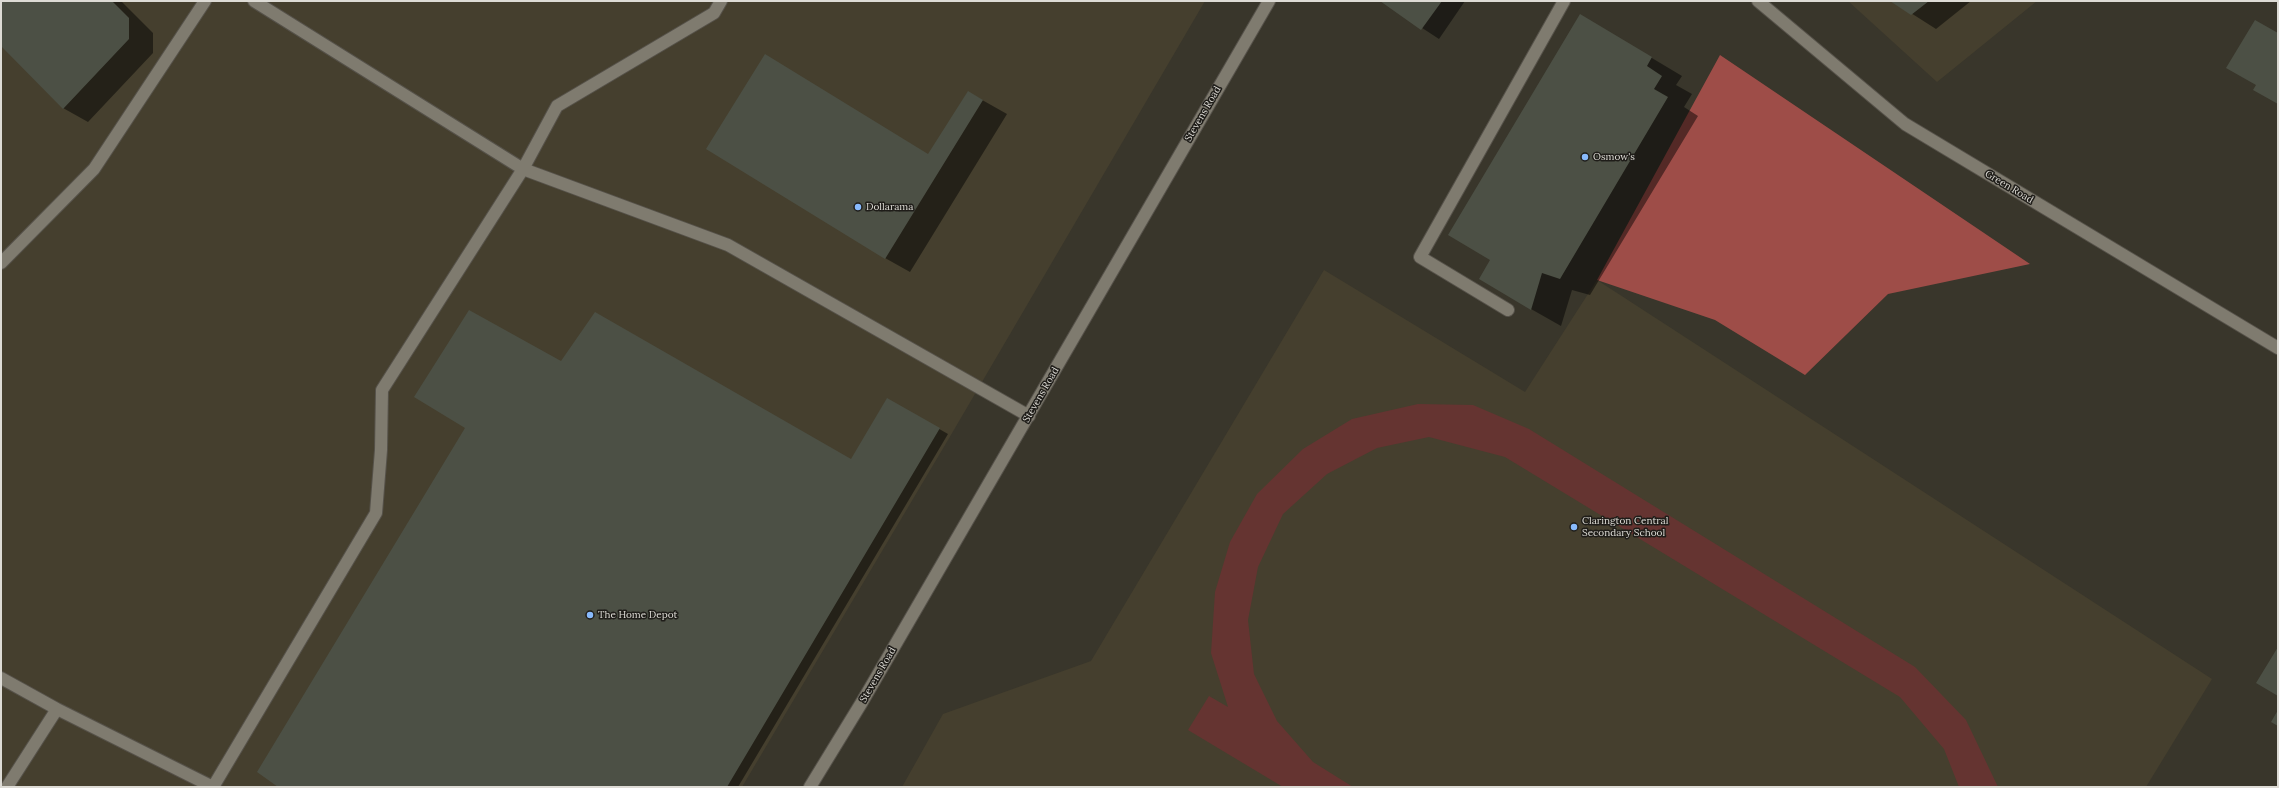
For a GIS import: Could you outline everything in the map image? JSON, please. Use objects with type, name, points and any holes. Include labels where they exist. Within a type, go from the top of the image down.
[{"type":"street","points":[[1,263],[94,169],[205,1]]},
{"type":"street","points":[[254,1],[523,169],[728,245],[1029,416]]},
{"type":"street","points":[[1,678],[57,709],[213,787],[376,513],[381,450],[382,390],[523,169],[557,106],[714,13],[721,1]]},
{"type":"street","name":"Stevens Road","points":[[810,787],[870,689],[1269,1]]},
{"type":"street","points":[[1508,310],[1420,257],[1564,1]]},
{"type":"street","name":"Green Road","points":[[1758,1],[1905,124],[2278,348]]},
{"type":"street","points":[[7,787],[57,709]]},
{"type":"shaded area","points":[[1,1],[1205,1],[948,440],[742,787],[1,787]]},
{"type":"shaded area","points":[[1848,1],[2037,1],[1937,82]]},
{"type":"shaded area","points":[[1720,55],[2030,264],[1888,294],[1805,375],[1715,320],[1597,280]]},
{"type":"shaded area","name":"Clarington Central Secondary School","points":[[1324,270],[1525,392],[1597,280],[2212,679],[2146,787],[902,787],[943,714],[1091,661]]},
{"type":"shaded area","points":[[1418,404],[1473,405],[1529,429],[1915,667],[1966,720],[1998,787],[1959,787],[1944,749],[1900,697],[1505,457],[1429,437],[1377,448],[1327,474],[1283,514],[1258,567],[1248,620],[1254,674],[1277,721],[1313,762],[1353,787],[1283,787],[1188,730],[1209,696],[1228,707],[1211,653],[1215,592],[1230,542],[1257,494],[1303,449],[1352,419]]},
{"type":"building","points":[[1,1],[112,1],[129,18],[129,39],[63,109],[1,46]]},
{"type":"building","points":[[1380,1],[1442,1],[1421,30]]},
{"type":"building","points":[[1890,1],[1929,1],[1911,15]]},
{"type":"building","points":[[1580,14],[1652,57],[1647,66],[1662,76],[1654,89],[1668,97],[1560,279],[1542,273],[1531,310],[1479,279],[1490,260],[1448,235]]},
{"type":"building","points":[[2255,20],[2278,33],[2278,104],[2253,90],[2256,85],[2226,68]]},
{"type":"building","name":"Dollarama","points":[[765,54],[928,154],[968,91],[983,100],[885,259],[706,149]]},
{"type":"building","name":"The Home Depot","points":[[469,310],[561,361],[595,312],[851,459],[887,398],[940,428],[727,787],[278,787],[257,772],[465,428],[414,397]]},
{"type":"building","points":[[2278,647],[2278,696],[2256,683]]},
{"type":"building","points":[[2278,710],[2278,726],[2271,722]]},
{"type":"place","name":"Osmow's","points":[[1585,157]]},
{"type":"place","name":"Dollarama","points":[[858,207]]},
{"type":"place","name":"Clarington Central Secondary School","points":[[1574,527]]},
{"type":"place","name":"The Home Depot","points":[[590,615]]}]
